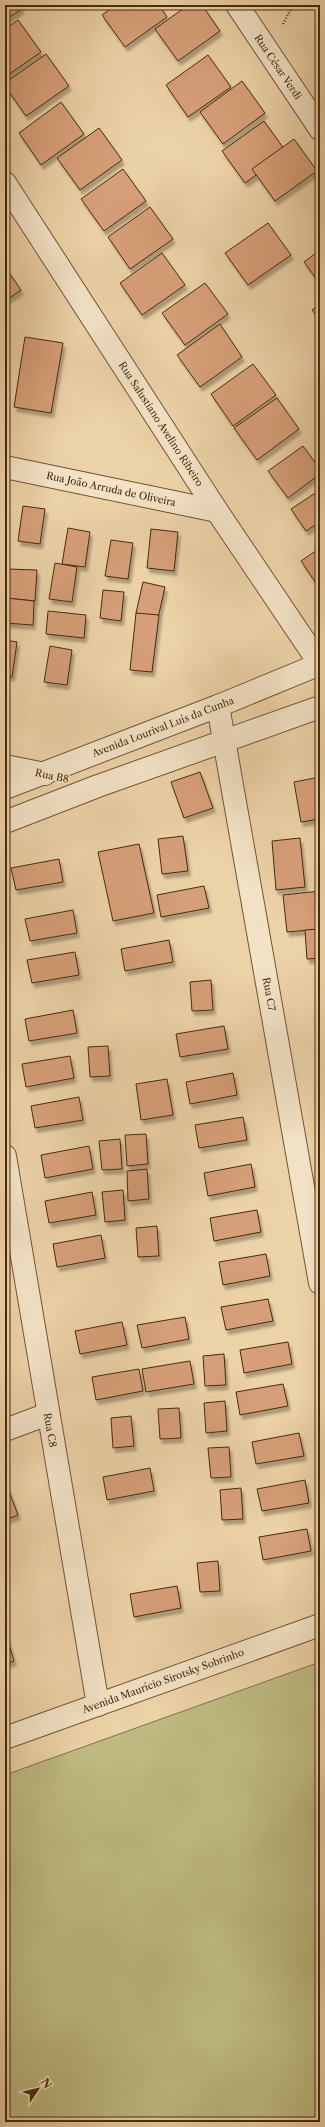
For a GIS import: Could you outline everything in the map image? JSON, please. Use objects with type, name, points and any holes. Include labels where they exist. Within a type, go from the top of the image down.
[{"type":"street","name":"Rua César Verdi","points":[[237,5],[320,129]]},
{"type":"street","name":"Rua Salustiano Avelino Ribeiro","points":[[5,183],[218,511],[320,664]]},
{"type":"street","name":"Rua João Arruda de Oliveira","points":[[5,467],[218,511]]},
{"type":"street","name":"Avenida Lourival Luís da Cunha","points":[[5,788],[218,706],[320,664]]},
{"type":"street","name":"Rua C7","points":[[218,706],[320,1283]]},
{"type":"street","points":[[5,822],[98,786],[320,707]]},
{"type":"street","name":"Rua B8","points":[[5,766],[98,786]]},
{"type":"street","name":"Rua C8","points":[[5,1156],[98,1705]]},
{"type":"street","points":[[5,1430],[48,1414]]},
{"type":"street","name":"Avenida Maurício Sirotsky Sobrinho","points":[[5,1738],[320,1625]]},
{"type":"shaded area","points":[[320,1662],[320,2122],[5,2122],[5,1775]]},
{"type":"building","points":[[5,5],[19,5],[22,9],[5,20]]},
{"type":"building","points":[[116,5],[159,5],[167,17],[125,47],[102,15]]},
{"type":"building","points":[[188,5],[202,5],[220,31],[178,61],[155,29]]},
{"type":"building","points":[[18,20],[41,52],[5,77],[5,29]]},
{"type":"building","points":[[46,54],[69,86],[26,116],[5,86],[5,83]]},
{"type":"building","points":[[208,55],[231,87],[188,117],[166,85]]},
{"type":"building","points":[[242,81],[265,113],[223,144],[200,112]]},
{"type":"building","points":[[61,102],[84,134],[41,165],[19,133]]},
{"type":"building","points":[[264,121],[287,153],[245,183],[222,151]]},
{"type":"building","points":[[99,128],[122,160],[80,190],[57,158]]},
{"type":"building","points":[[294,139],[317,171],[275,201],[252,169]]},
{"type":"building","points":[[123,169],[146,201],[104,231],[81,199]]},
{"type":"building","points":[[150,207],[173,239],[130,269],[108,237]]},
{"type":"building","points":[[268,223],[291,255],[248,285],[225,253]]},
{"type":"building","points":[[320,250],[320,284],[304,262]]},
{"type":"building","points":[[162,253],[185,285],[142,315],[120,283]]},
{"type":"building","points":[[5,267],[21,290],[5,301]]},
{"type":"building","points":[[205,283],[228,314],[185,345],[162,313]]},
{"type":"building","points":[[320,304],[320,320],[312,310]]},
{"type":"building","points":[[220,324],[242,357],[200,387],[177,355]]},
{"type":"building","points":[[25,337],[63,343],[51,413],[14,407]]},
{"type":"building","points":[[253,364],[276,395],[233,426],[211,394]]},
{"type":"building","points":[[277,398],[299,429],[257,460],[234,428]]},
{"type":"building","points":[[303,446],[320,469],[320,474],[288,498],[268,471]]},
{"type":"building","points":[[320,490],[320,522],[306,531],[291,509]]},
{"type":"building","points":[[23,506],[45,509],[40,544],[18,541]]},
{"type":"building","points":[[68,528],[90,532],[85,567],[62,564]]},
{"type":"building","points":[[151,529],[178,532],[174,571],[147,568]]},
{"type":"building","points":[[111,540],[133,543],[128,579],[105,576]]},
{"type":"building","points":[[320,548],[320,589],[301,561]]},
{"type":"building","points":[[55,563],[77,567],[72,602],[49,599]]},
{"type":"building","points":[[7,569],[37,570],[35,601],[6,598]]},
{"type":"building","points":[[143,582],[165,587],[158,618],[136,613]]},
{"type":"building","points":[[103,590],[124,592],[121,621],[100,618]]},
{"type":"building","points":[[6,598],[34,601],[33,625],[5,623]]},
{"type":"building","points":[[48,611],[86,615],[84,638],[46,634]]},
{"type":"building","points":[[136,613],[159,615],[152,672],[130,670]]},
{"type":"building","points":[[5,640],[17,642],[12,677],[5,676]]},
{"type":"building","points":[[50,646],[72,650],[67,685],[44,682]]},
{"type":"building","points":[[200,772],[213,808],[184,818],[171,782]]},
{"type":"building","points":[[320,777],[320,819],[301,822],[294,782]]},
{"type":"building","points":[[183,836],[188,871],[162,874],[158,839]]},
{"type":"building","points":[[300,838],[305,887],[276,890],[272,841]]},
{"type":"building","points":[[139,844],[154,913],[113,921],[98,852]]},
{"type":"building","points":[[59,859],[63,882],[16,890],[11,868]]},
{"type":"building","points":[[204,886],[209,908],[161,917],[157,895]]},
{"type":"building","points":[[320,891],[320,929],[287,932],[283,895]]},
{"type":"building","points":[[73,910],[77,933],[30,941],[25,919]]},
{"type":"building","points":[[320,929],[320,958],[307,959],[305,930]]},
{"type":"building","points":[[169,940],[173,962],[125,971],[121,949]]},
{"type":"building","points":[[75,952],[79,975],[32,983],[27,960]]},
{"type":"building","points":[[211,980],[213,1010],[192,1011],[190,982]]},
{"type":"building","points":[[73,1010],[77,1033],[29,1041],[25,1019]]},
{"type":"building","points":[[224,1026],[228,1049],[180,1057],[176,1034]]},
{"type":"building","points":[[108,1046],[110,1076],[90,1077],[88,1047]]},
{"type":"building","points":[[70,1056],[74,1078],[26,1087],[22,1064]]},
{"type":"building","points":[[233,1073],[237,1095],[190,1104],[186,1082]]},
{"type":"building","points":[[167,1079],[173,1115],[141,1120],[136,1084]]},
{"type":"building","points":[[79,1097],[83,1120],[35,1128],[31,1106]]},
{"type":"building","points":[[243,1117],[247,1140],[199,1148],[195,1125]]},
{"type":"building","points":[[146,1134],[148,1164],[127,1166],[125,1135]]},
{"type":"building","points":[[120,1139],[122,1169],[102,1170],[99,1141]]},
{"type":"building","points":[[89,1146],[93,1169],[45,1178],[41,1155]]},
{"type":"building","points":[[251,1164],[255,1187],[208,1196],[204,1173]]},
{"type":"building","points":[[147,1169],[149,1199],[128,1201],[127,1171]]},
{"type":"building","points":[[123,1190],[125,1220],[105,1222],[102,1192]]},
{"type":"building","points":[[92,1192],[96,1215],[49,1223],[45,1201]]},
{"type":"building","points":[[257,1210],[261,1232],[214,1241],[210,1218]]},
{"type":"building","points":[[157,1226],[159,1256],[138,1257],[136,1228]]},
{"type":"building","points":[[101,1235],[105,1258],[57,1267],[53,1244]]},
{"type":"building","points":[[266,1254],[270,1276],[223,1285],[219,1262]]},
{"type":"building","points":[[268,1299],[273,1321],[226,1330],[221,1307]]},
{"type":"building","points":[[185,1317],[189,1339],[142,1348],[137,1325]]},
{"type":"building","points":[[122,1322],[127,1345],[80,1354],[75,1331]]},
{"type":"building","points":[[288,1342],[292,1364],[244,1373],[240,1350]]},
{"type":"building","points":[[224,1354],[226,1385],[205,1386],[203,1356]]},
{"type":"building","points":[[190,1361],[194,1384],[146,1392],[142,1369]]},
{"type":"building","points":[[139,1369],[143,1391],[96,1400],[92,1377]]},
{"type":"building","points":[[283,1384],[288,1406],[240,1415],[236,1392]]},
{"type":"building","points":[[225,1401],[227,1431],[206,1433],[204,1403]]},
{"type":"building","points":[[179,1408],[181,1438],[160,1439],[158,1409]]},
{"type":"building","points":[[131,1416],[134,1446],[113,1448],[111,1418]]},
{"type":"building","points":[[299,1433],[304,1456],[256,1464],[252,1442]]},
{"type":"building","points":[[229,1447],[231,1477],[211,1478],[208,1448]]},
{"type":"building","points":[[150,1468],[154,1491],[107,1500],[103,1477]]},
{"type":"building","points":[[305,1480],[309,1503],[262,1511],[257,1489]]},
{"type":"building","points":[[5,1481],[18,1515],[5,1520]]},
{"type":"building","points":[[241,1488],[243,1519],[222,1520],[220,1490]]},
{"type":"building","points":[[307,1529],[311,1551],[263,1560],[259,1537]]},
{"type":"building","points":[[218,1561],[220,1591],[200,1592],[197,1563]]},
{"type":"building","points":[[177,1586],[181,1608],[134,1617],[130,1594]]},
{"type":"building","points":[[5,1631],[14,1661],[5,1664]]}]
